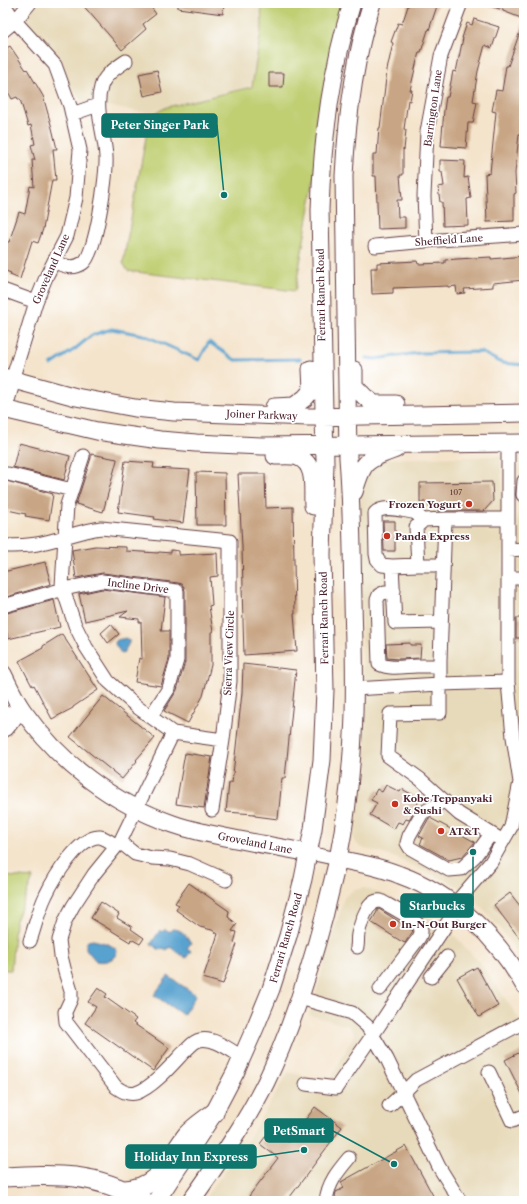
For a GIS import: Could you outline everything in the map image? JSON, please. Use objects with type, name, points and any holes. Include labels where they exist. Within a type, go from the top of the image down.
[{"type":"highway","points":[[124,1190],[134,1190],[143,1187],[153,1180],[162,1172],[188,1134],[214,1113]]},
{"type":"highway","points":[[3,1178],[43,1175],[90,1178],[124,1190],[143,1201]]},
{"type":"main road","name":"Ferrari Ranch Road","points":[[156,1201],[214,1113],[242,1057],[271,989],[288,936],[309,854],[324,731],[325,690],[322,554],[324,416],[321,281],[321,176],[325,124],[338,54],[352,3]]},
{"type":"main road","points":[[191,1201],[239,1131],[265,1083],[284,1041],[317,945],[338,859],[351,764],[354,689],[351,500],[347,445],[344,176],[350,98],[359,51],[372,3]]},
{"type":"main road","points":[[345,252],[352,265],[354,386],[374,404],[478,404],[496,414]]},
{"type":"main road","points":[[174,412],[294,406],[305,398],[312,390],[310,302],[321,281]]},
{"type":"main road","name":"Joiner Parkway","points":[[7,378],[76,397],[135,408],[174,412],[324,416],[524,413]]},
{"type":"main road","name":"Groveland Lane","points":[[3,409],[7,378]]},
{"type":"main road","points":[[3,409],[97,431],[174,442],[262,446],[516,443]]},
{"type":"main road","points":[[174,442],[190,452],[298,457],[306,463],[312,471],[313,535],[322,554]]},
{"type":"main road","points":[[351,500],[360,472],[366,463],[375,456],[409,444]]},
{"type":"main road","name":"Groveland Lane","points":[[3,674],[22,710],[52,746],[74,768],[92,782],[136,809],[172,824],[198,832],[309,854]]},
{"type":"main road","name":"Groveland Lane","points":[[338,859],[383,869],[402,875],[422,885],[456,906],[494,941],[508,958],[524,985]]},
{"type":"street","name":"Groveland Lane","points":[[3,3],[15,21],[55,66],[72,114],[80,150],[76,198],[67,236],[47,275],[7,378]]},
{"type":"street","points":[[3,31],[15,21],[30,3]]},
{"type":"street","name":"Barrington Lane","points":[[426,241],[424,196],[427,132],[441,56],[461,3]]},
{"type":"street","points":[[54,262],[66,267],[77,266],[84,263],[88,256],[99,219],[106,175],[106,156],[98,105],[100,87],[104,79],[126,61]]},
{"type":"street","points":[[72,114],[98,105]]},
{"type":"street","name":"Sheffield Lane","points":[[375,246],[524,234]]},
{"type":"street","points":[[3,290],[36,302]]},
{"type":"street","points":[[306,1084],[336,1088],[372,1036],[456,906],[491,862],[511,827],[520,799],[520,782],[513,737],[508,682],[508,519],[516,443]]},
{"type":"street","points":[[83,456],[67,505],[62,586],[75,624],[97,666],[108,681],[137,707],[173,733],[223,740],[212,810]]},
{"type":"street","points":[[8,474],[72,490]]},
{"type":"street","points":[[524,481],[524,495]]},
{"type":"street","points":[[423,521],[413,512],[384,508],[379,510],[376,513],[376,557],[382,565],[443,565]]},
{"type":"street","points":[[418,565],[416,527],[424,520],[445,518],[508,519]]},
{"type":"street","points":[[445,518],[441,622],[440,713],[390,714],[388,756],[420,779],[459,814],[503,841]]},
{"type":"street","name":"Sierra View Circle","points":[[65,536],[84,530],[101,528],[230,540],[230,681],[223,740]]},
{"type":"street","points":[[3,546],[38,544],[65,536]]},
{"type":"street","points":[[508,550],[524,550]]},
{"type":"street","points":[[392,566],[395,623],[441,622]]},
{"type":"street","points":[[508,578],[524,578]]},
{"type":"street","name":"Incline Drive","points":[[64,589],[102,581],[177,591],[176,665],[169,688],[150,716]]},
{"type":"street","points":[[3,606],[64,589]]},
{"type":"street","points":[[394,591],[385,592],[379,595],[377,600],[379,664],[384,667],[394,668],[440,666]]},
{"type":"street","points":[[354,689],[508,682]]},
{"type":"street","points":[[3,714],[22,710]]},
{"type":"street","points":[[3,731],[7,729],[22,710]]},
{"type":"street","points":[[173,733],[118,844],[94,874],[65,921],[59,940],[63,967],[71,991],[71,999],[65,1012],[66,1022],[116,1087],[123,1092],[128,1093],[136,1093],[160,1077],[190,1046],[200,1040],[210,1040],[242,1057]]},
{"type":"street","points":[[444,801],[422,813],[409,836],[407,843],[410,848],[449,870],[461,869],[475,856],[491,834]]},
{"type":"street","points":[[30,941],[46,895],[65,864],[82,843],[94,837],[102,837],[135,854],[152,858],[170,859],[190,864],[226,880]]},
{"type":"street","name":"Groveland Lane","points":[[309,854],[338,859]]},
{"type":"street","points":[[357,947],[358,932],[363,918],[371,903],[376,900],[416,922],[421,927],[421,934],[418,939],[380,989]]},
{"type":"street","points":[[431,977],[447,957]]},
{"type":"street","points":[[300,998],[352,1013],[367,1026],[386,1059],[439,1167],[460,1201]]},
{"type":"street","points":[[389,1106],[416,1080],[524,1022]]},
{"type":"street","points":[[489,1072],[512,1121],[524,1116]]},
{"type":"street","points":[[326,1201],[326,1194],[333,1177],[349,1158]]},
{"type":"shaded area","points":[[14,3],[261,3],[262,25],[252,88],[154,114],[82,102]]},
{"type":"shaded area","points":[[501,456],[504,585],[524,587],[524,813],[520,820],[521,829],[524,831],[524,961],[484,909],[456,885],[396,858],[360,847],[354,841],[351,828],[362,774],[364,722],[359,503],[361,480],[383,459]]},
{"type":"shaded area","points":[[518,456],[524,456],[524,572],[518,572]]},
{"type":"shaded area","points":[[364,888],[382,894],[427,916],[451,932],[482,965],[524,1026],[524,1201],[216,1201],[207,1195],[248,1140],[288,1072],[329,1082],[354,1035],[349,1026],[309,1015],[344,898],[354,890]]},
{"type":"green space","points":[[261,3],[346,3],[295,291],[128,271],[123,263],[148,126],[154,114],[167,107],[252,87],[262,25]]},
{"type":"green space","points":[[3,876],[33,878],[15,923],[11,970],[3,970]]},
{"type":"water","points":[[125,638],[129,640],[129,643],[124,652],[121,653],[115,642]]},
{"type":"water","points":[[165,929],[170,932],[172,929],[178,930],[187,937],[191,943],[187,948],[191,951],[186,958],[170,947],[167,950],[163,948],[160,950],[151,944],[160,930],[162,932]]},
{"type":"water","points":[[93,940],[113,947],[117,951],[114,957],[103,962],[96,961],[86,949],[86,943]]},
{"type":"water","points":[[168,976],[196,995],[183,1015],[154,995]]},
{"type":"building","points":[[81,3],[148,3],[156,14],[143,24],[146,29],[122,50]]},
{"type":"building","points":[[178,3],[224,3],[223,14],[178,8]]},
{"type":"building","points":[[409,3],[438,3],[421,52],[419,52],[410,90],[412,90],[410,101],[408,100],[404,129],[406,130],[404,150],[403,149],[403,175],[400,175],[402,200],[397,200],[398,217],[405,217],[405,228],[378,229],[376,176],[373,176],[373,154],[377,154],[387,70],[393,43],[391,42],[398,23],[402,24]]},
{"type":"building","points":[[487,3],[524,3],[524,10],[521,18],[487,5]]},
{"type":"building","points":[[474,19],[499,27],[492,48],[485,45],[478,71],[473,101],[477,102],[473,123],[468,123],[466,148],[441,146],[446,97],[448,97],[453,71],[456,72],[462,38],[467,23],[472,25]]},
{"type":"building","points":[[523,23],[524,111],[521,134],[519,134],[515,173],[516,193],[514,194],[514,221],[487,222],[485,174],[490,173],[496,112],[492,111],[496,90],[502,91],[506,66],[508,66]]},
{"type":"building","points":[[10,46],[26,70],[27,69],[43,96],[57,149],[53,149],[56,180],[52,180],[43,229],[38,243],[32,241],[20,279],[3,270],[3,254],[7,242],[9,242],[19,212],[25,214],[30,186],[34,187],[32,160],[35,160],[31,145],[35,144],[31,125],[28,126],[20,99],[17,97],[12,99],[3,82],[3,50]]},
{"type":"building","points":[[157,70],[162,92],[144,96],[139,74]]},
{"type":"building","points":[[269,73],[284,73],[283,87],[269,87]]},
{"type":"building","points":[[440,160],[465,161],[464,178],[468,177],[471,198],[467,199],[468,225],[443,226],[442,202],[440,202],[438,187],[444,186],[442,172],[440,172]]},
{"type":"building","points":[[524,256],[524,280],[493,283],[493,287],[464,289],[465,293],[457,294],[456,286],[448,286],[393,288],[393,293],[372,294],[371,268],[377,268],[377,263],[417,261],[418,264],[445,263],[445,260],[491,257],[491,259]]},
{"type":"building","points":[[19,443],[70,456],[64,480],[13,467]]},
{"type":"building","points":[[91,454],[117,459],[103,512],[76,504]]},
{"type":"building","points":[[125,461],[154,463],[153,468],[190,470],[183,523],[154,519],[155,517],[118,512]]},
{"type":"building","points":[[196,472],[225,473],[226,525],[197,525]]},
{"type":"building","points":[[238,474],[265,474],[266,508],[293,507],[294,614],[297,651],[244,655],[242,546]]},
{"type":"building","points":[[3,480],[53,494],[49,520],[25,516],[26,514],[3,509]]},
{"type":"building","points":[[492,482],[493,501],[484,511],[438,511],[438,507],[429,507],[429,502],[420,502],[420,483]]},
{"type":"building","name":"Panda Express","points":[[383,521],[395,521],[395,551],[384,551]]},
{"type":"building","points":[[95,546],[126,547],[126,551],[158,553],[171,553],[171,550],[179,551],[179,555],[217,553],[218,576],[210,577],[212,605],[209,606],[213,632],[211,632],[211,665],[203,696],[188,723],[164,711],[177,690],[185,662],[184,587],[182,584],[178,583],[103,573],[76,578],[72,550]]},
{"type":"building","points":[[45,562],[51,584],[3,598],[3,572]]},
{"type":"building","points":[[102,589],[165,597],[161,631],[169,631],[169,659],[161,686],[135,682],[139,658],[142,659],[141,622],[139,622],[139,619],[120,617],[128,611],[85,621],[79,594]]},
{"type":"building","points":[[54,600],[60,627],[8,639],[3,614]]},
{"type":"building","points":[[516,618],[524,618],[524,638],[516,638]]},
{"type":"building","points":[[111,624],[119,634],[108,643],[101,633]]},
{"type":"building","points":[[62,634],[98,690],[73,708],[52,719],[19,661],[43,648],[43,646]]},
{"type":"building","points":[[410,643],[410,645],[421,645],[420,658],[387,658],[386,644]]},
{"type":"building","points":[[243,664],[296,670],[285,778],[282,778],[278,819],[255,816],[255,814],[226,812],[229,783],[232,783],[242,693]]},
{"type":"building","points":[[103,696],[155,738],[122,779],[70,737]]},
{"type":"building","points":[[185,753],[212,757],[204,808],[176,804]]},
{"type":"building","points":[[386,785],[400,792],[402,789],[420,799],[409,820],[406,819],[403,824],[398,822],[394,829],[370,815],[377,803],[371,800],[377,789],[382,792]]},
{"type":"building","points":[[429,818],[475,842],[462,857],[449,860],[420,844],[423,838],[419,836]]},
{"type":"building","points":[[189,883],[229,911],[228,917],[237,924],[232,931],[237,932],[234,943],[237,944],[223,984],[203,978],[218,934],[212,930],[200,927],[176,910],[179,905],[175,903]]},
{"type":"building","points":[[510,893],[524,911],[524,944],[494,905]]},
{"type":"building","points":[[101,902],[119,914],[117,918],[132,927],[131,929],[144,938],[140,944],[131,939],[130,942],[91,918]]},
{"type":"building","name":"In-N-Out Burger","points":[[379,909],[413,931],[405,943],[371,922]]},
{"type":"building","points":[[477,967],[498,1006],[479,1017],[457,978]]},
{"type":"building","points":[[98,988],[107,994],[105,997],[136,1019],[133,1023],[169,1048],[153,1071],[85,1023],[96,1007],[88,1002]]},
{"type":"building","points":[[524,1050],[524,1098],[505,1060]]},
{"type":"building","points":[[315,1107],[342,1127],[287,1201],[255,1201],[249,1196],[278,1158],[260,1144],[271,1129],[289,1142]]},
{"type":"building","points":[[406,1146],[436,1201],[338,1201],[335,1196],[336,1192],[344,1188],[341,1182]]},
{"type":"waterway","points":[[51,365],[75,349],[92,335],[112,329],[144,335],[199,360],[209,342],[235,360],[300,359]]},
{"type":"waterway","points":[[366,358],[375,359],[419,353],[481,352],[502,363],[524,365]]},
{"type":"place","name":"Peter Singer Park","points":[[224,195]]},
{"type":"place","name":"Frozen Yogurt","points":[[469,504]]},
{"type":"place","name":"Panda Express","points":[[387,536]]},
{"type":"place","name":"Kobe Teppanyaki & Sushi","points":[[395,804]]},
{"type":"place","name":"AT&T","points":[[441,831]]},
{"type":"place","name":"Starbucks","points":[[473,852]]},
{"type":"place","name":"In-N-Out Burger","points":[[393,924]]},
{"type":"place","name":"Holiday Inn Express","points":[[304,1150]]},
{"type":"place","name":"PetSmart","points":[[394,1164]]}]
